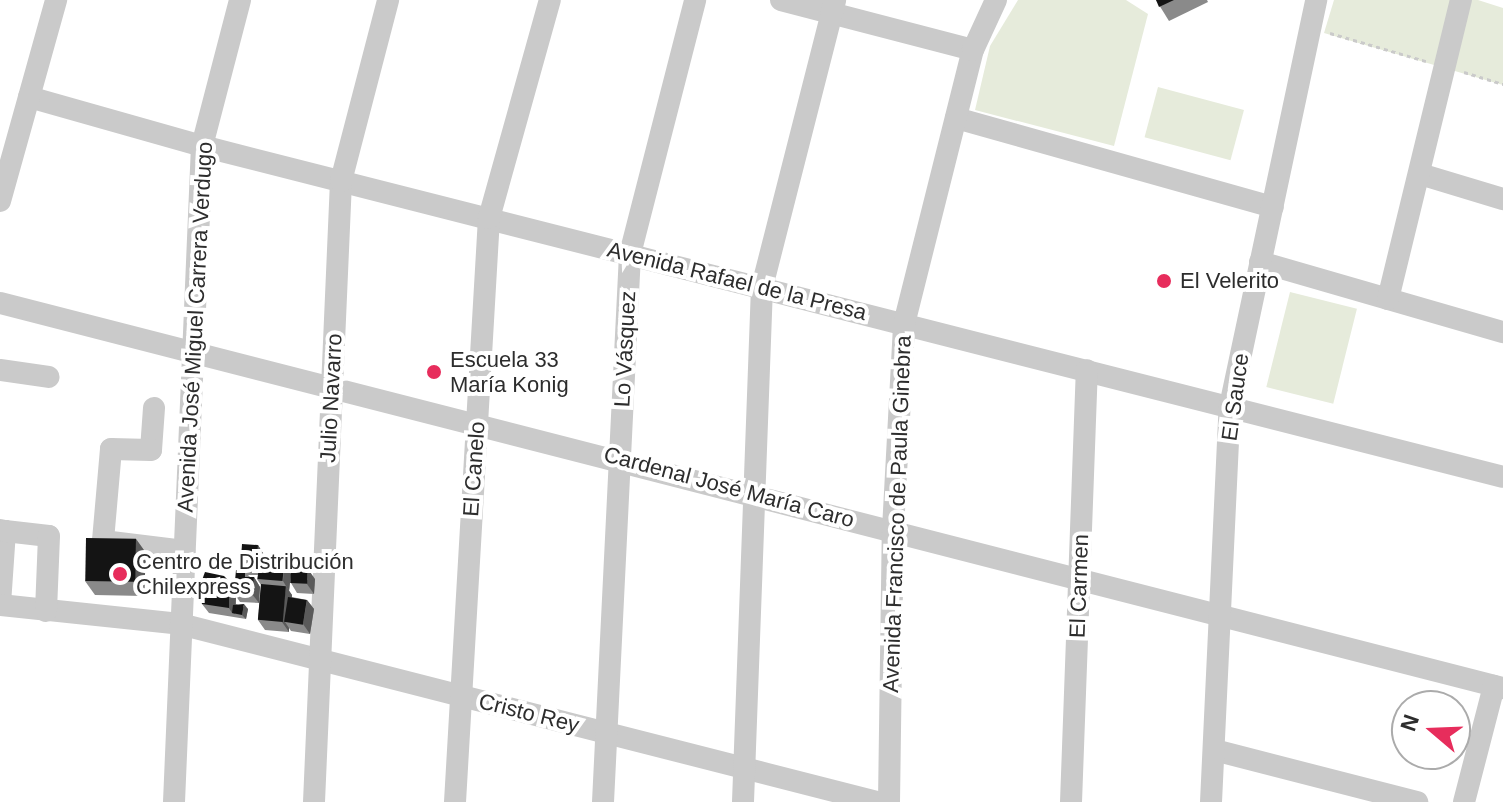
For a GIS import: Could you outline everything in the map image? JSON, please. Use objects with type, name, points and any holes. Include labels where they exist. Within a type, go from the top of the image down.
[{"type":"street","points":[[1,194],[56,0]]},
{"type":"street","name":"Avenida José Miguel Carrera Verdugo","points":[[174,802],[202,146],[240,0]]},
{"type":"street","name":"Julio Navarro","points":[[314,802],[341,181],[388,0]]},
{"type":"street","name":"El Canelo","points":[[455,802],[458,695],[489,218],[550,0]]},
{"type":"street","name":"Lo Vásquez","points":[[603,802],[630,254],[695,0]]},
{"type":"street","points":[[781,0],[834,7],[973,50]]},
{"type":"street","name":"Avenida Francisco de Paula Ginebra","points":[[889,802],[893,529],[904,324],[973,50],[996,0]]},
{"type":"street","name":"El Sauce","points":[[1211,802],[1230,406],[1316,0]]},
{"type":"street","points":[[1388,299],[1461,0]]},
{"type":"street","points":[[743,802],[762,287],[834,7]]},
{"type":"street","name":"Avenida Rafael de la Presa","points":[[29,97],[202,146],[1503,477]]},
{"type":"street","points":[[956,118],[1273,207]]},
{"type":"street","points":[[1420,174],[1503,199]]},
{"type":"street","points":[[1260,262],[1503,332]]},
{"type":"street","name":"Cardenal José María Caro","points":[[0,303],[195,356],[478,422],[1498,687]]},
{"type":"street","points":[[0,370],[49,377]]},
{"type":"street","name":"El Carmen","points":[[1071,802],[1087,370]]},
{"type":"street","points":[[154,408],[151,450],[111,449],[103,541],[184,551]]},
{"type":"street","points":[[0,607],[3,531],[49,536],[46,611]]},
{"type":"street","name":"Cristo Rey","points":[[0,607],[180,624],[877,802]]},
{"type":"street","points":[[259,644],[261,620]]},
{"type":"street","points":[[1464,802],[1498,687]]},
{"type":"street","points":[[1214,750],[1417,802]]},
{"type":"path","points":[[1309,26],[1503,84]]},
{"type":"green space","points":[[1018,0],[1126,0],[1148,14],[1114,146],[975,110],[990,46]]},
{"type":"green space","points":[[1334,0],[1478,0],[1503,8],[1503,85],[1324,33]]},
{"type":"green space","points":[[1158,87],[1244,110],[1231,160],[1145,137]]},
{"type":"green space","points":[[1290,292],[1357,309],[1333,404],[1266,387]]},
{"type":"building","points":[[1156,0],[1174,0],[1159,7]]},
{"type":"building","points":[[86,538],[136,539],[135,582],[85,581]]},
{"type":"building","points":[[242,544],[258,545],[256,566],[241,565]]},
{"type":"building","points":[[259,563],[284,565],[283,581],[258,579]]},
{"type":"building","points":[[291,568],[308,569],[307,584],[290,583]]},
{"type":"building","points":[[236,570],[245,571],[245,577],[254,577],[252,594],[234,592]]},
{"type":"building","points":[[205,572],[224,576],[229,581],[229,608],[202,604],[198,591]]},
{"type":"building","points":[[261,584],[286,586],[283,622],[258,620]]},
{"type":"building","points":[[288,597],[307,600],[303,625],[284,622]]},
{"type":"building","points":[[244,604],[242,615],[232,613],[233,605]]},
{"type":"place","name":"El Velerito","points":[[1164,281]]},
{"type":"place","name":"Escuela 33 María Konig","points":[[434,372]]},
{"type":"place","name":"Centro de Distribución Chilexpress","points":[[120,574]]}]
